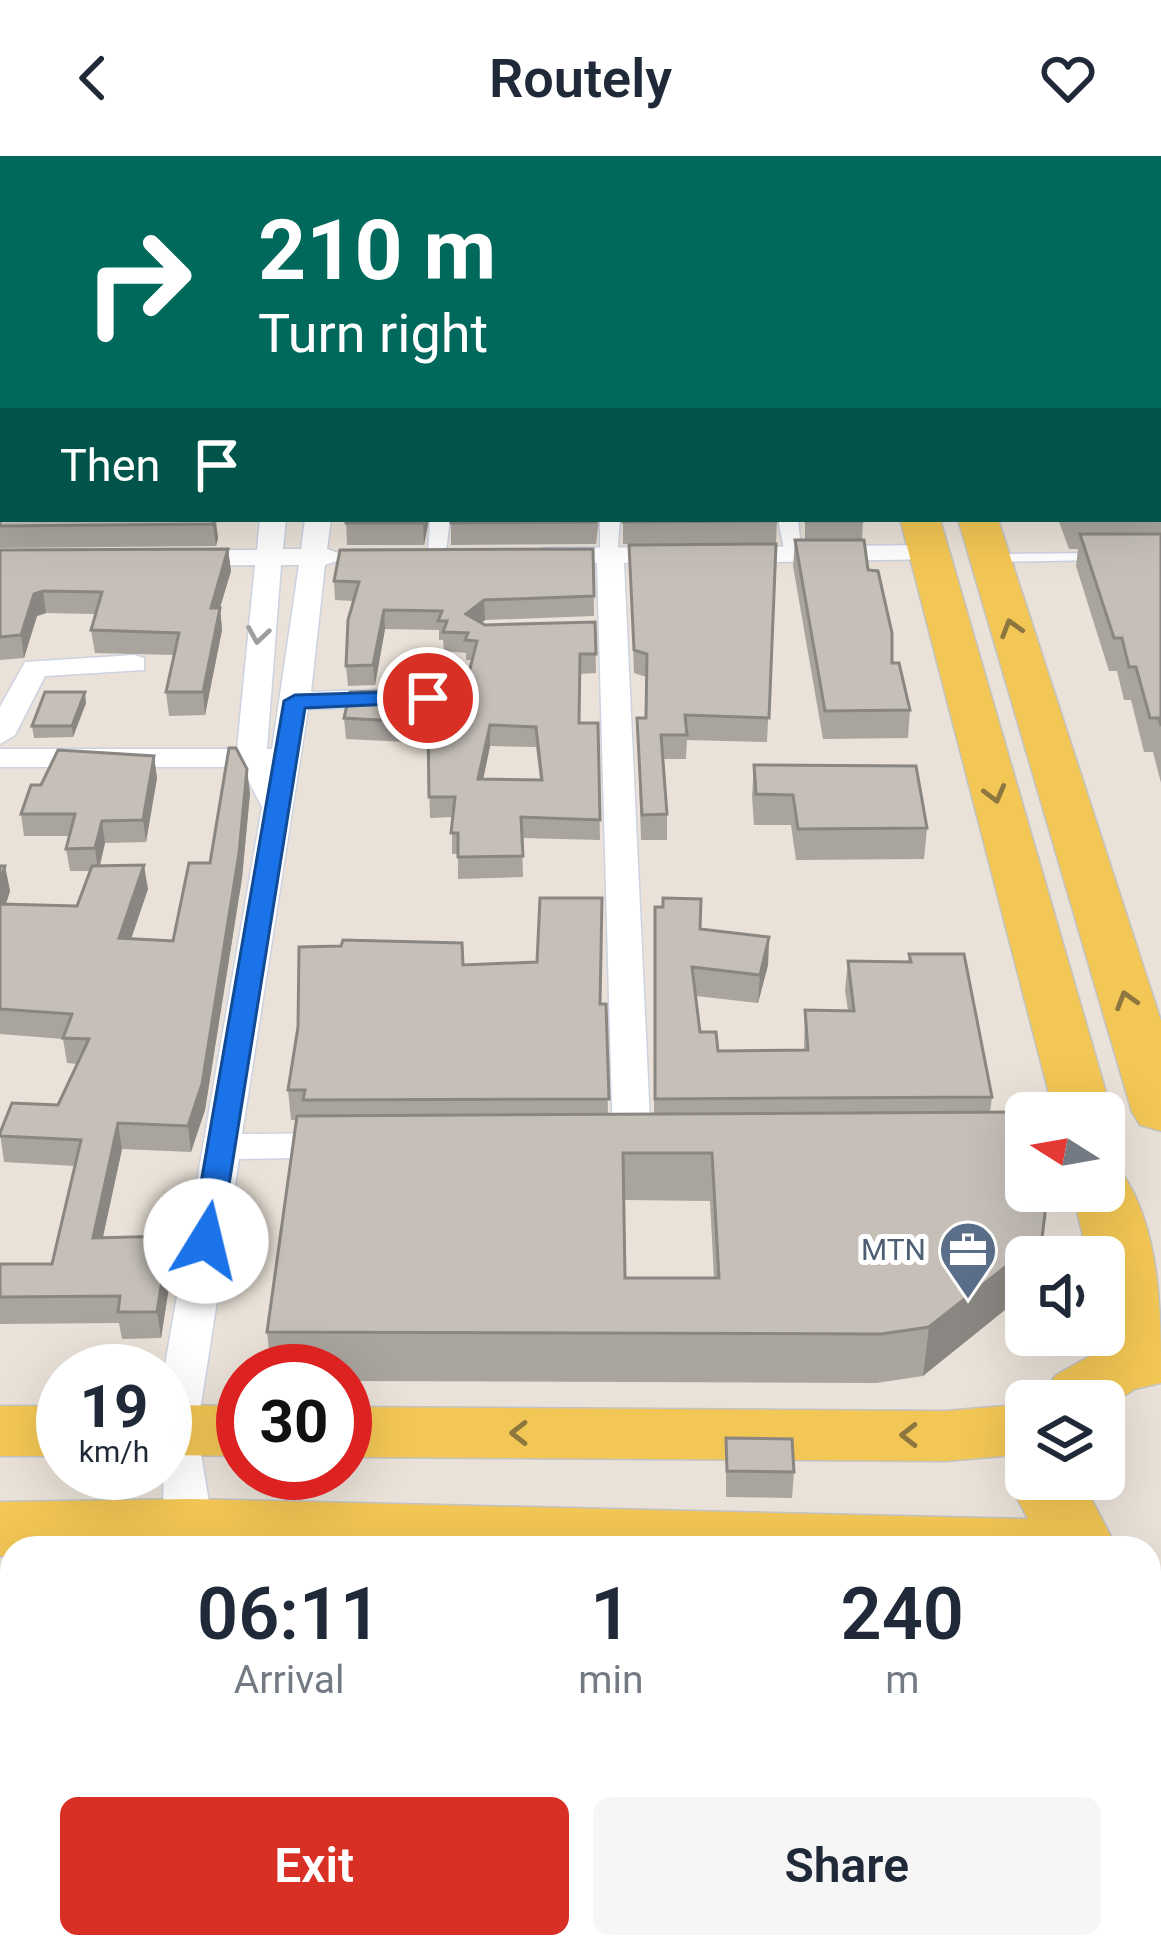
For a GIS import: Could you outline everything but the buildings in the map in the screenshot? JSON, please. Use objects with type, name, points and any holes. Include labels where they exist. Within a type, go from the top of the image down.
[{"type":"main road","points":[[924,536],[1077,1092]]},
{"type":"main road","points":[[984,538],[1161,1112]]},
{"type":"main road","points":[[1100,1380],[1147,1361],[1108,1212]]},
{"type":"main road","points":[[0,1431],[36,1431]]},
{"type":"main road","points":[[372,1432],[946,1436],[1005,1431]]},
{"type":"main road","points":[[1053,1500],[1074,1536]]},
{"type":"main road","points":[[0,1529],[164,1536]]},
{"type":"street","points":[[185,1344],[276,805],[254,663],[273,522]]},
{"type":"street","points":[[268,758],[295,701],[318,522]]},
{"type":"street","points":[[438,556],[440,522]]},
{"type":"street","points":[[610,522],[601,628],[632,1143]]},
{"type":"street","points":[[789,522],[795,554]]},
{"type":"street","points":[[524,556],[795,554],[924,536]]},
{"type":"street","points":[[158,559],[374,557]]},
{"type":"street","points":[[0,736],[35,668],[134,664]]},
{"type":"street","points":[[295,701],[428,698]]},
{"type":"street","points":[[0,758],[268,758]]},
{"type":"street","points":[[586,1143],[678,1143]]},
{"type":"street","points":[[221,1147],[381,1145]]},
{"type":"street","points":[[182,1500],[188,1536]]},
{"type":"lane","points":[[984,538],[1118,557]]},
{"type":"place","name":"MTN","points":[[968,1301]]},
{"type":"route","points":[[206,1241],[295,701],[428,698]]}]
